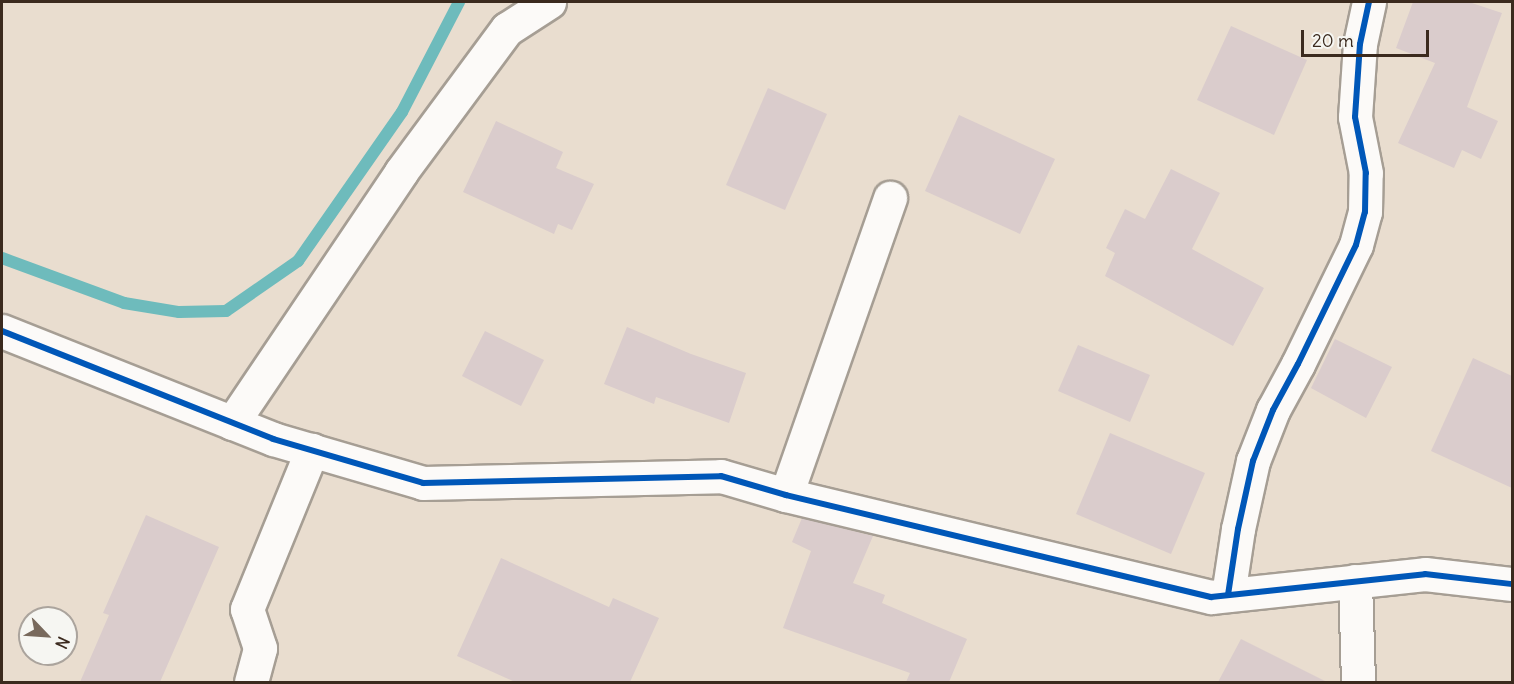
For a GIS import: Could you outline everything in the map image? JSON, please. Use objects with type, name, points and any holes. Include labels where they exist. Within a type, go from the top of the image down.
[{"type":"street","points":[[232,423],[401,172],[507,29],[549,2]]},
{"type":"street","points":[[1228,595],[1238,529],[1253,461],[1273,410],[1356,244],[1365,212],[1366,173],[1356,117],[1360,44],[1369,2]]},
{"type":"street","points":[[786,495],[890,198]]},
{"type":"street","points":[[2,331],[232,423],[423,483],[721,476],[786,495],[1211,597],[1425,574],[1512,584]]},
{"type":"street","points":[[251,682],[260,648],[246,609],[312,450]]},
{"type":"street","points":[[1355,581],[1358,682]]},
{"type":"building","points":[[1413,2],[1469,2],[1502,13],[1467,107],[1498,121],[1481,159],[1462,150],[1454,168],[1398,143],[1435,63],[1396,48]]},
{"type":"building","points":[[1231,26],[1307,60],[1274,135],[1197,100]]},
{"type":"building","points":[[768,88],[827,114],[785,210],[726,185]]},
{"type":"building","points":[[959,115],[1055,159],[1020,234],[925,191]]},
{"type":"building","points":[[496,121],[563,152],[556,168],[594,184],[572,230],[558,224],[554,234],[463,192]]},
{"type":"building","points":[[1171,169],[1220,193],[1192,249],[1264,288],[1233,346],[1105,276],[1115,253],[1106,248],[1125,209],[1145,219]]},
{"type":"building","points":[[627,327],[691,354],[746,373],[729,423],[656,397],[654,404],[604,384]]},
{"type":"building","points":[[485,331],[544,360],[521,406],[462,376]]},
{"type":"building","points":[[1335,339],[1392,367],[1366,418],[1311,388]]},
{"type":"building","points":[[1078,345],[1150,375],[1130,422],[1058,391]]},
{"type":"building","points":[[1473,358],[1512,376],[1512,488],[1431,451]]},
{"type":"building","points":[[1110,433],[1205,473],[1171,554],[1076,514]]},
{"type":"building","points":[[146,515],[219,547],[160,682],[80,682],[109,615],[103,613]]},
{"type":"building","points":[[802,518],[873,536],[853,583],[885,595],[882,603],[967,639],[949,682],[906,682],[910,673],[783,628],[811,551],[792,542]]},
{"type":"building","points":[[501,558],[609,607],[613,598],[659,618],[630,682],[515,682],[457,656]]},
{"type":"building","points":[[1241,639],[1327,682],[1218,682]]},
{"type":"waterway","points":[[2,258],[124,303],[179,312],[226,311],[298,261],[402,112],[459,2]]},
{"type":"cycle path","points":[[1228,595],[1238,529],[1253,461],[1273,410],[1356,245],[1365,212],[1366,173],[1355,117],[1360,44],[1369,2]]},
{"type":"cycle path","points":[[2,331],[273,439],[423,483],[721,476],[786,495],[1211,597],[1425,574],[1512,584]]}]
